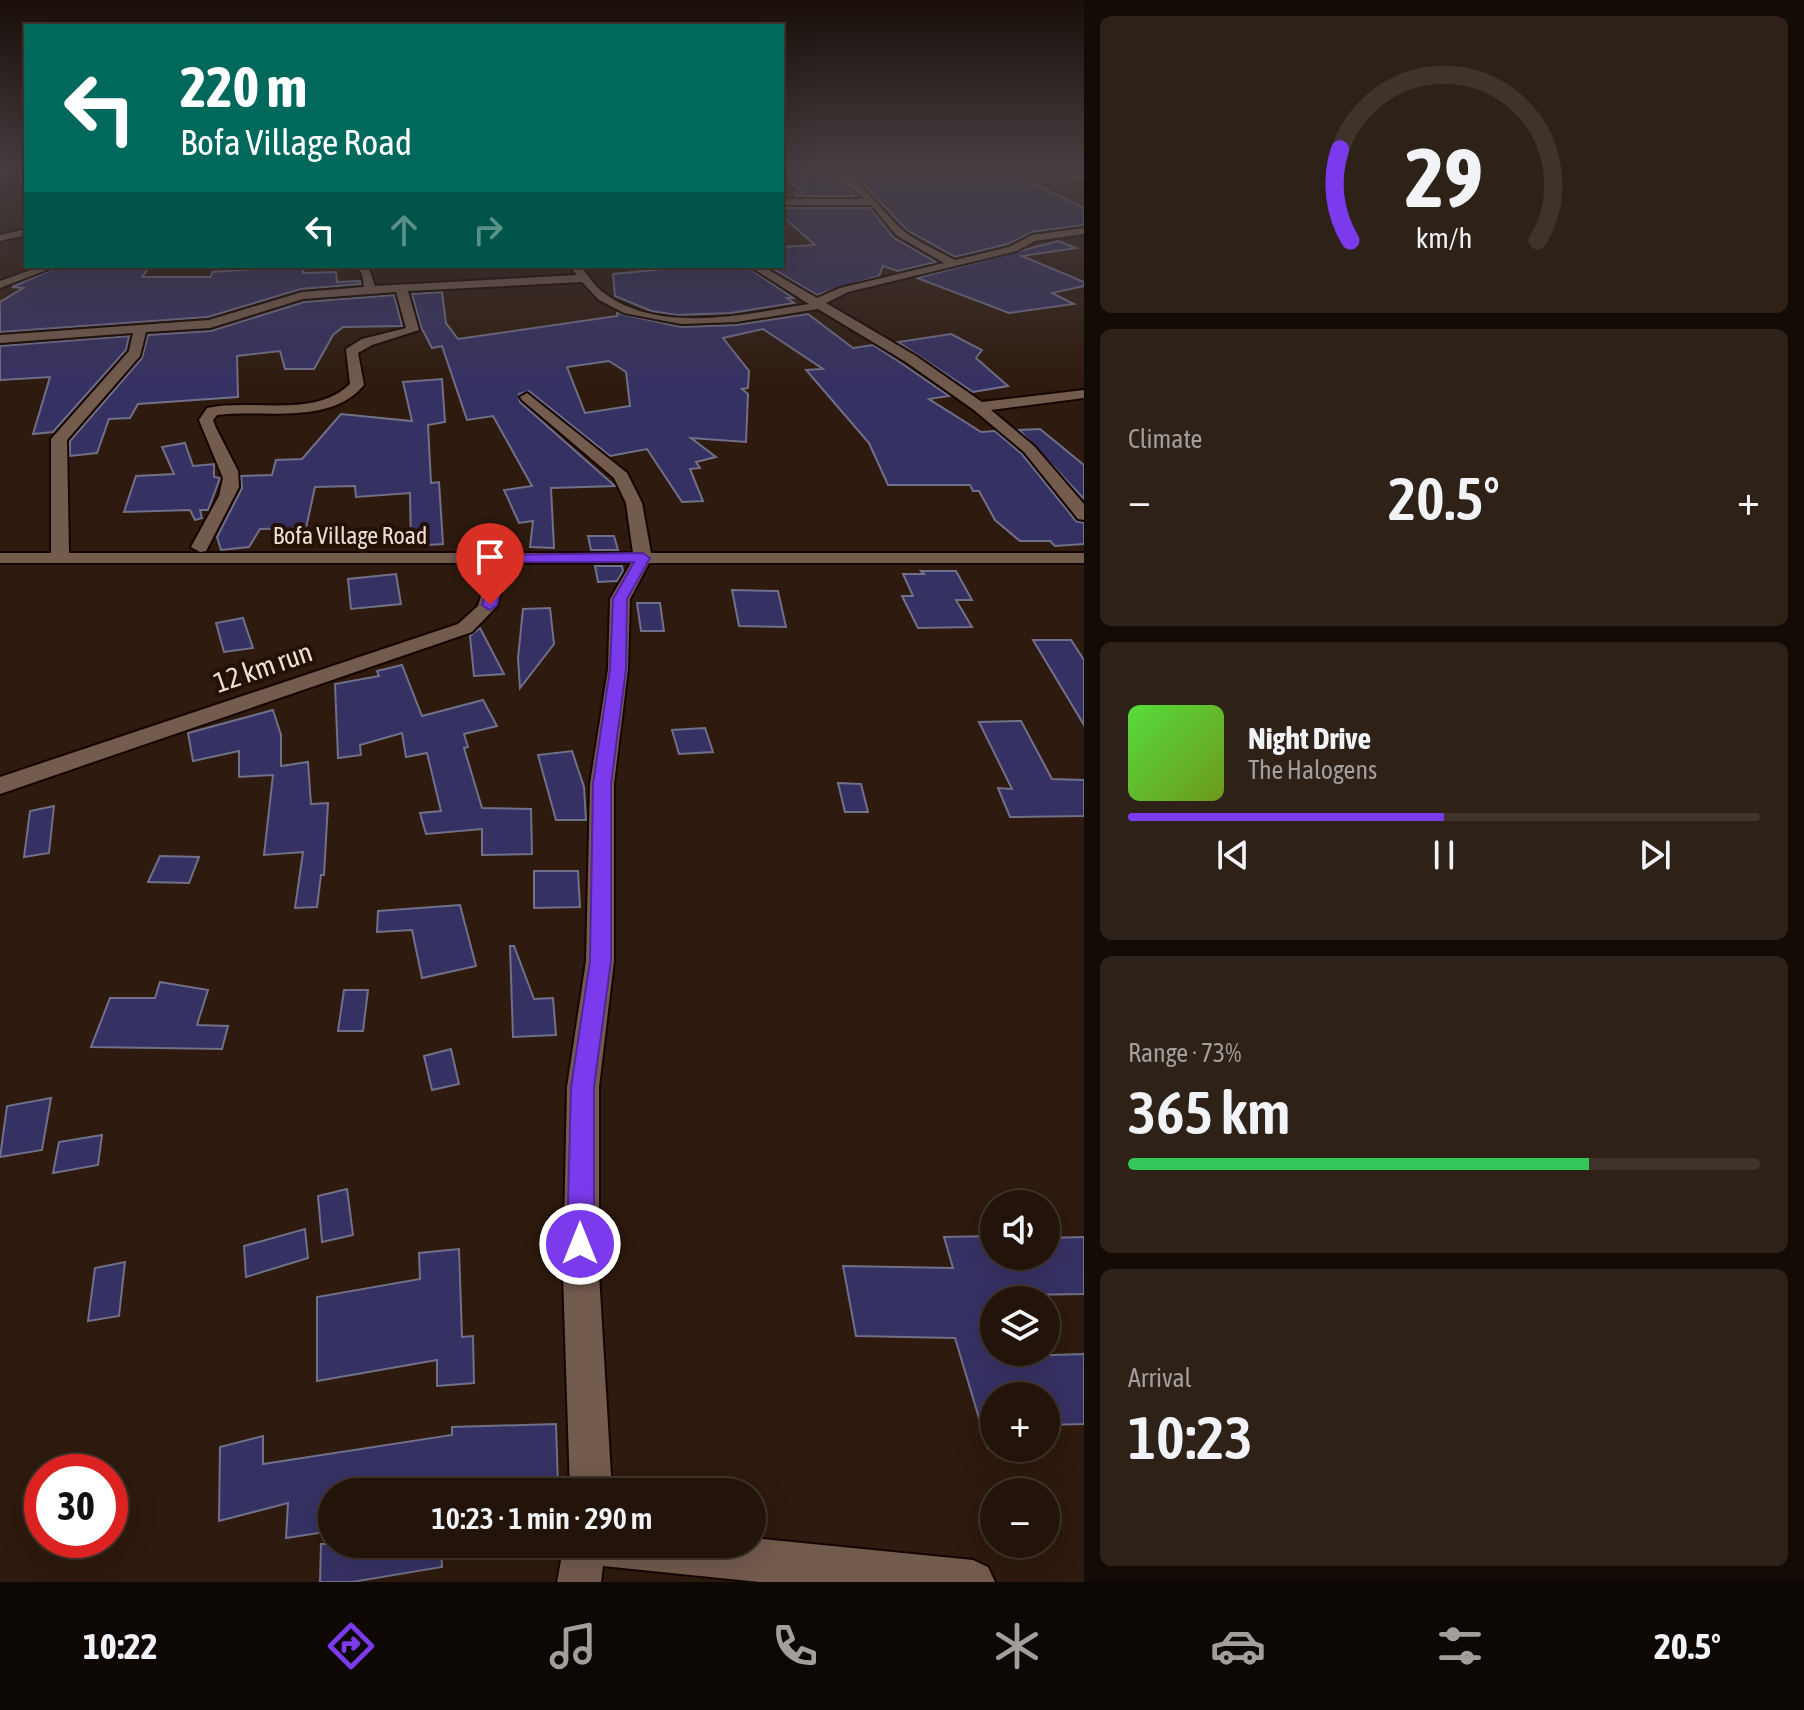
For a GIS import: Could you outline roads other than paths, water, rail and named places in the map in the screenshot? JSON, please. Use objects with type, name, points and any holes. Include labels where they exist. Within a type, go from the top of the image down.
[{"type":"street","points":[[915,242],[952,263]]},
{"type":"street","points":[[576,268],[586,278],[588,286],[602,297],[647,315],[676,321],[724,321],[817,306],[824,298],[844,290],[1013,249],[1025,242]]},
{"type":"street","points":[[0,285],[47,268]]},
{"type":"street","points":[[364,268],[368,274],[370,290]]},
{"type":"street","points":[[0,339],[210,324],[314,294],[402,291],[474,272],[528,268]]},
{"type":"street","points":[[757,268],[911,359],[979,407],[1029,449],[1084,515]]},
{"type":"street","points":[[460,277],[586,278]]},
{"type":"street","points":[[200,547],[203,533],[228,492],[231,478],[210,438],[206,420],[212,411],[262,406],[327,406],[351,396],[357,385],[351,352],[367,342],[413,330],[402,291]]},
{"type":"street","points":[[60,559],[59,439],[135,353],[140,330]]},
{"type":"street","points":[[979,407],[1084,394]]},
{"type":"street","points":[[527,397],[621,476],[634,503],[643,558],[620,599],[618,669],[602,784],[600,961],[583,1087],[581,1274],[590,1478]]},
{"type":"street","name":"Bofa Village Road","points":[[0,558],[1084,558]]},
{"type":"street","name":"12 km run","points":[[0,786],[465,628],[483,617],[490,605],[501,558]]},
{"type":"street","points":[[579,1582],[583,1558]]},
{"type":"street","points":[[736,1558],[973,1582]]}]
